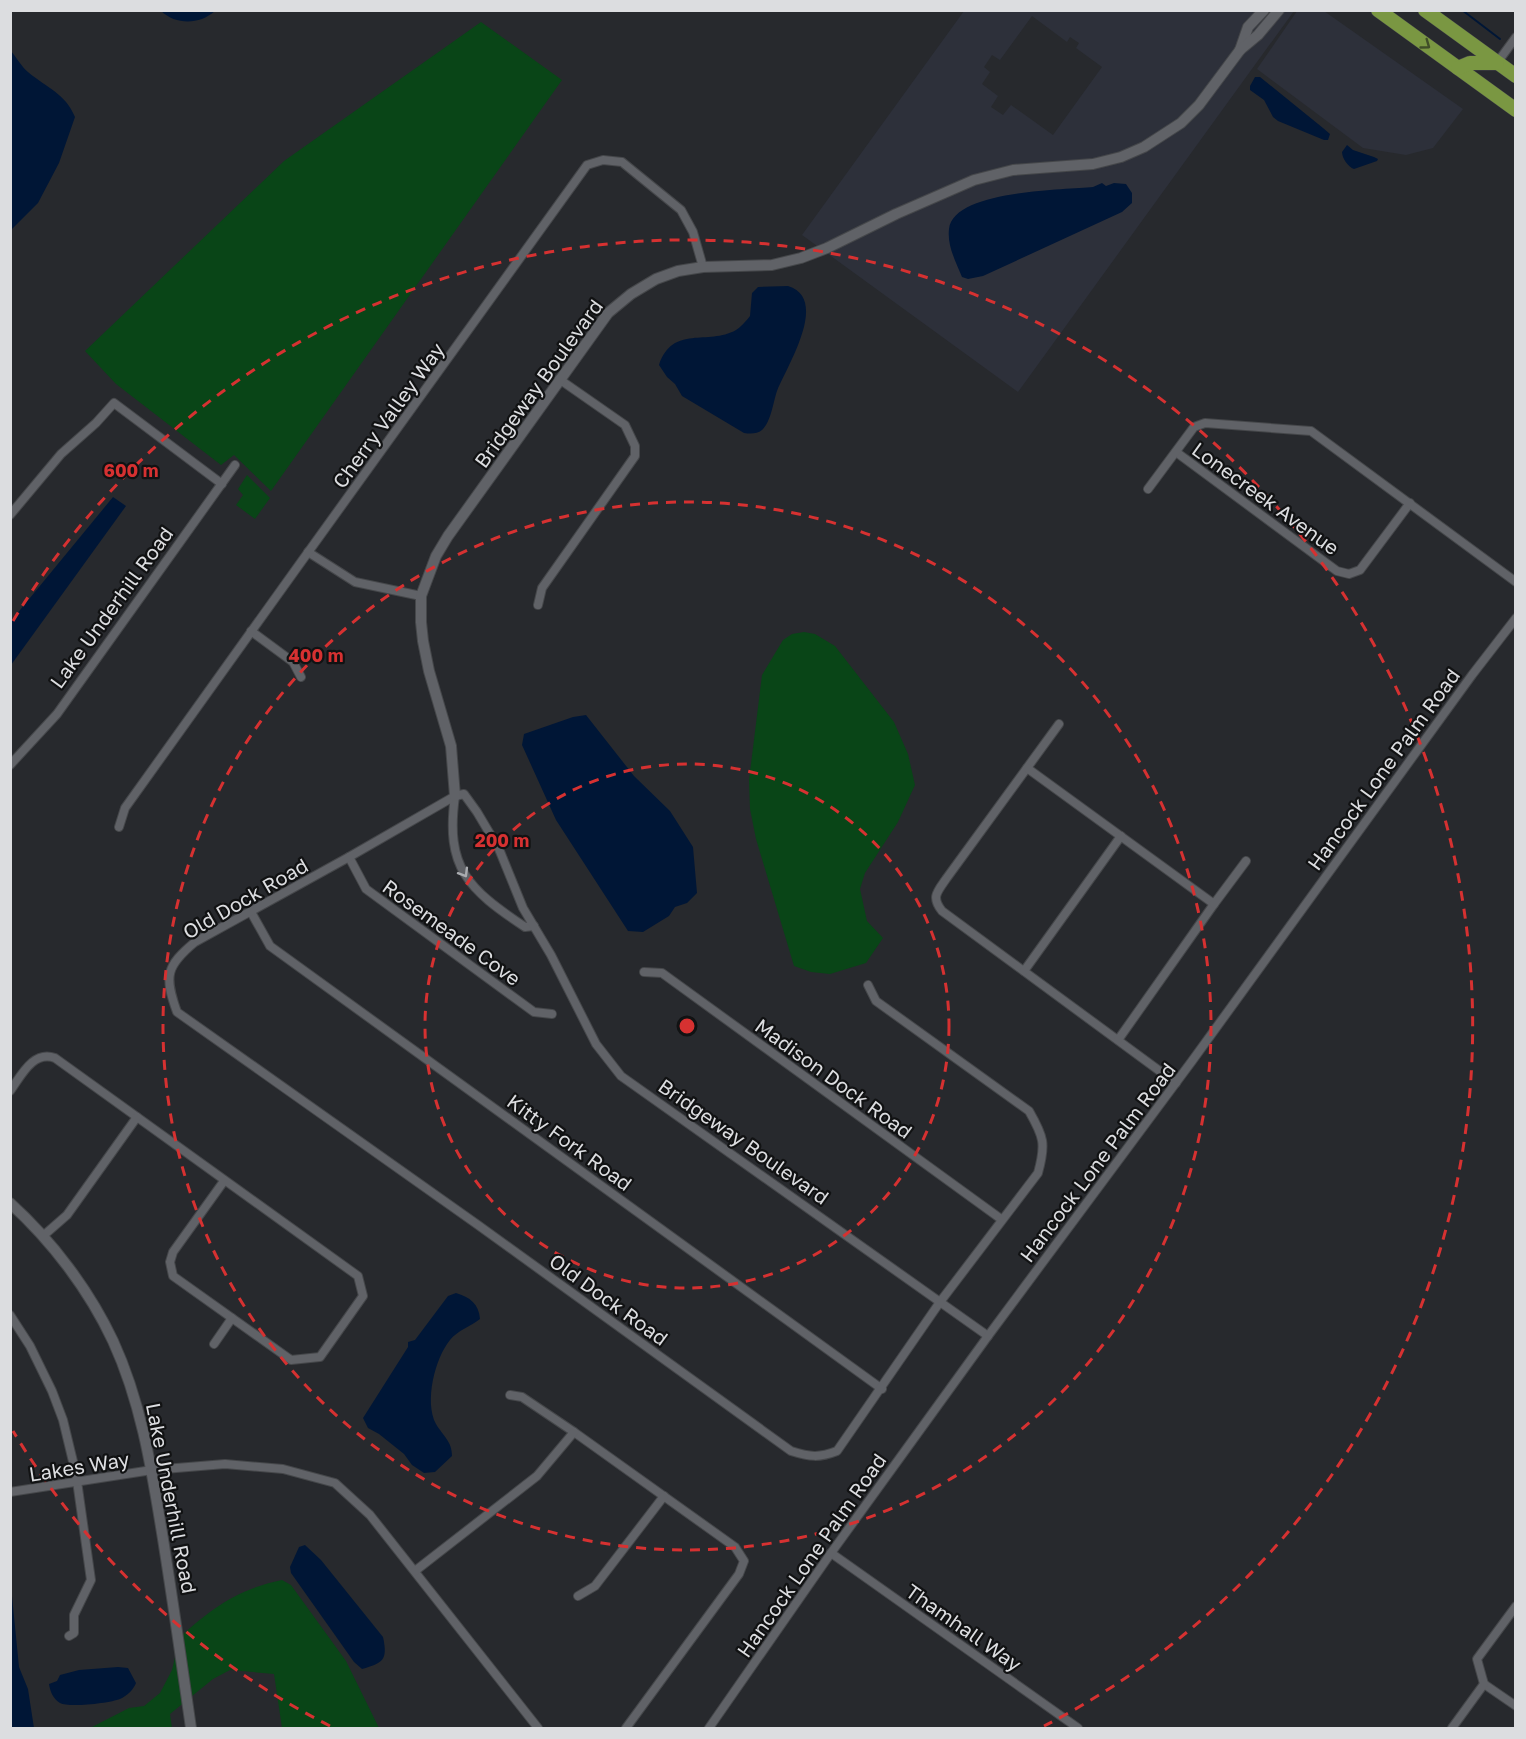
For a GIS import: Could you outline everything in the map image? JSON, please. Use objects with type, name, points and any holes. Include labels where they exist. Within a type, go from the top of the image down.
[{"type":"highway","points":[[1378,10],[1515,110]]},
{"type":"highway","points":[[1425,10],[1515,76]]},
{"type":"highway","points":[[1458,68],[1470,63],[1497,63]]},
{"type":"street","name":"Bridgeway Boulevard","points":[[1240,50],[1248,27],[1264,10]]},
{"type":"street","name":"Bridgeway Boulevard","points":[[534,926],[525,927],[475,890],[455,855],[452,820],[455,796],[451,746],[429,671],[423,641],[421,596],[436,556],[448,536],[608,313],[621,301],[656,279],[678,271],[702,267],[772,265],[801,258],[974,180],[1013,170],[1093,164],[1121,157],[1144,147],[1182,123],[1199,105],[1240,50],[1258,35],[1279,10]]},
{"type":"street","points":[[1497,63],[1515,37]]},
{"type":"street","name":"Cherry Valley Way","points":[[119,827],[125,808],[587,165],[603,160],[622,162],[681,210],[693,232],[702,267]]},
{"type":"street","points":[[538,605],[542,588],[635,456],[635,446],[625,425],[559,379]]},
{"type":"street","points":[[10,515],[55,461],[114,403],[222,484]]},
{"type":"street","points":[[1148,489],[1194,427],[1205,423],[1311,431],[1515,582]]},
{"type":"street","name":"Lonecreek Avenue","points":[[1176,452],[1337,571],[1349,574],[1360,570],[1410,503]]},
{"type":"street","name":"Lake Underhill Road","points":[[10,765],[57,714],[235,465]]},
{"type":"street","points":[[308,552],[355,582],[421,596]]},
{"type":"street","name":"Hancock Lone Palm Road","points":[[709,1728],[831,1553],[988,1336],[1176,1083],[1515,618]]},
{"type":"street","points":[[251,631],[292,662],[301,677]]},
{"type":"street","points":[[1059,724],[936,897],[936,903],[942,911],[1176,1083]]},
{"type":"street","points":[[1027,768],[1214,904]]},
{"type":"street","name":"Bridgeway Boulevard","points":[[455,796],[464,794],[499,849],[523,908],[596,1044],[621,1076],[988,1336]]},
{"type":"street","name":"Old Dock Road","points":[[455,796],[195,942],[177,957],[169,971],[170,993],[177,1012],[791,1451],[805,1455],[822,1456],[837,1450],[882,1389],[940,1302],[1038,1173],[1044,1150],[1040,1128],[1029,1111],[876,1001],[868,985]]},
{"type":"street","points":[[1024,971],[1121,836]]},
{"type":"street","name":"Rosemeade Cove","points":[[349,857],[366,890],[534,1012],[552,1014]]},
{"type":"street","points":[[1118,1040],[1246,861]]},
{"type":"street","name":"Kitty Fork Road","points":[[251,912],[270,946],[882,1389]]},
{"type":"street","name":"Madison Dock Road","points":[[644,972],[662,973],[1001,1219]]},
{"type":"street","points":[[10,1091],[33,1061],[50,1056],[55,1058],[358,1276],[363,1296],[320,1357],[291,1360],[173,1276],[170,1262],[173,1252],[224,1181]]},
{"type":"street","points":[[43,1236],[67,1215],[137,1117]]},
{"type":"street","name":"Lake Underhill Road","points":[[10,1203],[43,1236],[87,1294],[113,1341],[135,1398],[152,1470],[174,1607],[190,1728]]},
{"type":"street","points":[[10,1315],[34,1353],[59,1408],[77,1482],[91,1580],[74,1615],[74,1633],[69,1636]]},
{"type":"street","points":[[214,1344],[232,1318]]},
{"type":"street","points":[[510,1395],[522,1397],[574,1432],[735,1547],[744,1561],[739,1574],[626,1728]]},
{"type":"street","points":[[415,1571],[537,1476],[558,1455],[574,1432]]},
{"type":"street","name":"Lakes Way","points":[[10,1492],[152,1470],[225,1464],[283,1468],[335,1483],[370,1515],[538,1728]]},
{"type":"street","points":[[578,1596],[595,1586],[663,1496]]},
{"type":"street","name":"Thamhall Way","points":[[831,1553],[1078,1728]]},
{"type":"street","points":[[1514,1611],[1478,1659],[1484,1684],[1515,1706]]},
{"type":"street","points":[[1452,1728],[1484,1684]]},
{"type":"shaded area","points":[[964,11],[1294,11],[1018,392],[802,235]],"holes":[[[1032,16],[1067,42],[1070,37],[1079,43],[1076,48],[1102,67],[1053,135],[1011,105],[1003,115],[991,107],[998,96],[982,84],[990,72],[984,67],[992,55],[1000,60]]]},
{"type":"shaded area","points":[[1297,11],[1324,11],[1463,109],[1433,148],[1406,155],[1363,148],[1257,69]]},
{"type":"green space","points":[[481,22],[562,80],[271,491],[234,455],[221,465],[116,384],[85,351],[284,161]]},
{"type":"green space","points":[[247,475],[270,498],[255,519],[236,505],[243,495],[238,489]]},
{"type":"green space","points":[[804,632],[815,634],[835,646],[894,722],[908,754],[915,785],[898,822],[865,873],[860,889],[867,921],[883,938],[866,963],[830,974],[811,972],[794,966],[756,839],[750,809],[749,780],[762,675],[783,640],[792,634]]},
{"type":"green space","points":[[282,1580],[291,1585],[346,1661],[379,1728],[282,1728],[274,1674],[230,1670],[213,1679],[170,1714],[172,1728],[90,1728],[129,1708],[144,1706],[160,1693],[172,1670],[176,1653],[174,1642],[199,1620],[250,1589]]},
{"type":"water","points":[[161,11],[215,11],[202,19],[188,22],[174,19]]},
{"type":"water","points":[[11,51],[28,72],[61,96],[75,117],[59,163],[38,203],[11,230]]},
{"type":"water","points":[[1255,77],[1260,77],[1330,134],[1328,140],[1273,117],[1264,100],[1250,90]]},
{"type":"water","points":[[1347,145],[1353,150],[1378,159],[1354,169],[1342,154]]},
{"type":"water","points":[[1102,183],[1106,186],[1114,183],[1126,184],[1132,193],[1132,203],[1122,212],[983,276],[968,279],[962,277],[951,248],[949,229],[955,216],[969,206],[1011,194],[1093,187]]},
{"type":"water","points":[[788,286],[800,293],[805,304],[806,318],[802,334],[777,391],[765,427],[756,433],[744,433],[682,396],[659,365],[665,352],[673,344],[692,338],[725,334],[738,329],[750,316],[752,293],[758,287]]},
{"type":"water","points":[[113,497],[126,506],[11,665],[11,621]]},
{"type":"water","points":[[586,715],[634,776],[670,811],[693,847],[697,893],[687,903],[675,907],[669,916],[643,932],[628,931],[556,820],[522,745],[524,734],[573,717]]},
{"type":"water","points":[[456,1293],[473,1302],[478,1309],[480,1319],[450,1340],[436,1369],[431,1392],[433,1415],[436,1424],[449,1442],[452,1456],[435,1472],[424,1473],[412,1465],[404,1454],[368,1428],[363,1418],[408,1347],[408,1342],[415,1340],[448,1296]]},
{"type":"water","points":[[305,1545],[321,1560],[383,1637],[384,1656],[375,1665],[362,1669],[354,1662],[291,1573],[290,1567],[299,1547]]},
{"type":"water","points":[[10,1576],[19,1667],[28,1689],[34,1728],[11,1728]]},
{"type":"water","points":[[128,1668],[136,1683],[130,1692],[120,1699],[72,1705],[60,1703],[51,1692],[49,1684],[57,1681],[60,1675],[79,1670]]},
{"type":"waterway","points":[[1462,10],[1500,39]]}]
